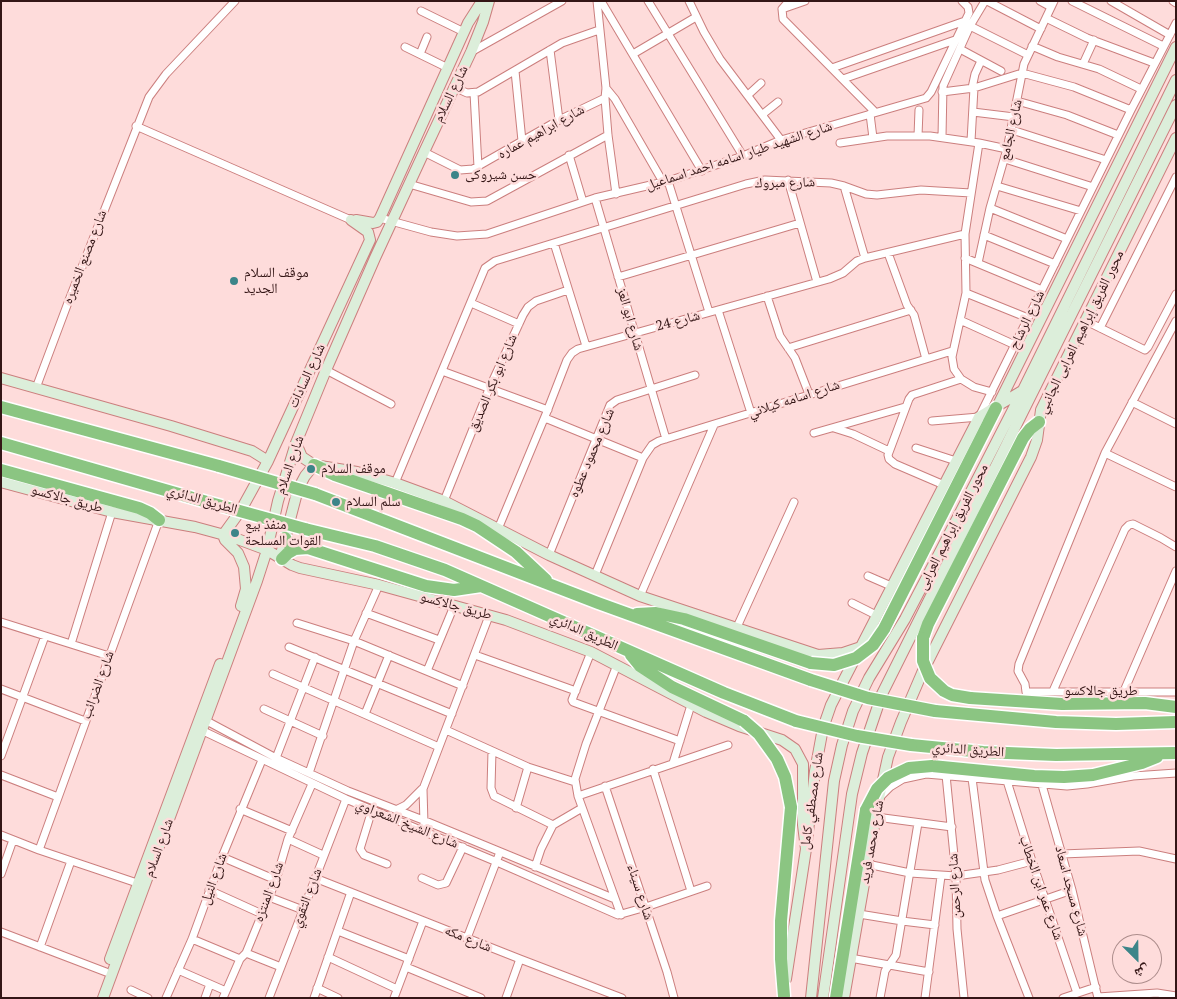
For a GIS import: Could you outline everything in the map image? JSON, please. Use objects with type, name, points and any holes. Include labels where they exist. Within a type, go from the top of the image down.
[{"type":"highway","points":[[1,406],[315,494],[631,615],[811,680],[868,698],[935,711],[1056,722],[1116,724],[1176,722]]},
{"type":"highway","points":[[631,615],[656,613],[684,619],[811,663],[834,665],[856,658],[872,645],[884,629],[996,408]]},
{"type":"highway","points":[[1038,422],[1023,438],[922,638],[923,661],[930,678],[944,691],[952,695],[970,698],[1062,704],[1155,703],[1176,707]]},
{"type":"highway","name":"الطريق الدائري","points":[[1,443],[207,502],[399,553],[482,586],[724,693],[796,721],[857,736],[911,745],[1029,754],[1171,753]]},
{"type":"highway","points":[[314,465],[335,475],[462,519],[476,526],[516,552],[550,584]]},
{"type":"highway","points":[[1,470],[139,508],[159,520]]},
{"type":"highway","points":[[285,538],[289,544],[299,548]]},
{"type":"highway","points":[[281,559],[291,551],[299,548],[312,548],[426,586],[454,590],[482,586]]},
{"type":"highway","points":[[628,652],[640,666],[682,693],[744,721],[760,734],[778,759],[787,782],[791,807],[781,921],[783,997]]},
{"type":"highway","points":[[836,998],[871,813],[877,789],[888,778],[909,768],[932,766],[1034,776],[1093,775],[1142,763],[1171,753]]},
{"type":"street","name":"شارع مصنع الخميره","points":[[36,388],[142,109],[156,85],[235,1]]},
{"type":"street","points":[[472,52],[562,1]]},
{"type":"street","points":[[597,1],[606,88],[608,136],[616,194]]},
{"type":"street","points":[[601,1],[702,171]]},
{"type":"street","points":[[648,1],[743,156]]},
{"type":"street","points":[[688,1],[720,59],[781,140]]},
{"type":"street","points":[[789,1],[782,9],[783,18],[843,79],[873,113],[873,138]]},
{"type":"street","points":[[782,9],[805,1]]},
{"type":"street","points":[[942,137],[943,89],[960,49],[968,24],[969,10],[962,1]]},
{"type":"street","points":[[832,68],[968,24],[986,1],[1041,29]]},
{"type":"street","points":[[1040,1],[1053,4]]},
{"type":"street","points":[[1072,1],[1163,46]]},
{"type":"street","points":[[1111,1],[1170,35]]},
{"type":"street","name":"شارع السلام","points":[[95,998],[137,883],[257,580],[296,443],[408,184],[472,52],[488,2]]},
{"type":"street","name":"شارع السلام","points":[[380,218],[472,15],[488,2]]},
{"type":"street","name":"شارع الجامع","points":[[978,262],[990,208],[1012,130],[1022,73],[1032,46],[1053,4]]},
{"type":"street","points":[[421,11],[464,32]]},
{"type":"street","points":[[633,54],[696,17]]},
{"type":"street","points":[[1046,18],[1094,40],[1154,63]]},
{"type":"street","name":"شارع الرشاح","points":[[876,615],[992,392],[1118,135],[1176,23]]},
{"type":"street","points":[[968,24],[1028,55]]},
{"type":"street","name":"شارع الشهيد طيار اسامه احمد اسماعيل","points":[[380,218],[442,234],[472,236],[486,234],[595,198],[665,182],[702,171],[781,140],[926,98],[929,96],[955,40],[968,24]]},
{"type":"street","points":[[454,87],[467,93],[474,93],[550,50],[574,38],[599,30]]},
{"type":"street","points":[[420,54],[427,37]]},
{"type":"street","points":[[843,79],[955,40]]},
{"type":"street","points":[[1083,64],[1094,40]]},
{"type":"street","points":[[1032,46],[1058,57],[1099,69],[1141,89]]},
{"type":"street","points":[[405,47],[448,68]]},
{"type":"street","points":[[996,408],[1176,47]]},
{"type":"street","points":[[960,49],[1001,71]]},
{"type":"street","points":[[550,50],[559,120]]},
{"type":"street","points":[[971,141],[973,88],[975,74],[981,61]]},
{"type":"street","points":[[514,71],[522,141]]},
{"type":"street","points":[[943,89],[973,88],[1022,73],[1074,87],[1131,110]]},
{"type":"street","name":"محور الفريق إبراهيم العرابى","points":[[811,998],[834,781],[847,728],[869,678],[905,619],[1023,390],[1176,80]]},
{"type":"street","points":[[748,95],[761,82]]},
{"type":"street","points":[[606,88],[615,99],[665,182],[676,206],[709,312]]},
{"type":"street","points":[[424,152],[460,170],[478,167],[474,93]]},
{"type":"street","name":"شارع ابراهيم عماره","points":[[478,167],[559,120],[605,98]]},
{"type":"street","points":[[1017,101],[1068,115],[1118,135]]},
{"type":"street","points":[[762,114],[778,102]]},
{"type":"street","name":"محور الفريق إبراهيم العرابى","points":[[823,998],[852,794],[862,753],[875,714],[916,624],[973,514],[1176,105]]},
{"type":"street","points":[[918,136],[919,110]]},
{"type":"street","points":[[973,112],[1014,117]]},
{"type":"street","points":[[136,126],[352,220],[373,223],[377,222],[380,218]]},
{"type":"street","points":[[1012,130],[1106,160]]},
{"type":"street","points":[[408,184],[479,203],[495,198],[608,136]]},
{"type":"street","points":[[840,143],[873,138],[918,136],[971,141],[1007,149]]},
{"type":"street","name":"محور الفريق إبراهيم العرابى الجانبي","points":[[914,690],[1032,457],[1037,440],[1041,410],[1176,138]]},
{"type":"street","points":[[979,143],[965,234],[966,293],[952,357],[954,369],[961,379],[974,387],[992,392]]},
{"type":"street","points":[[569,156],[583,202]]},
{"type":"street","points":[[1005,158],[1093,187]]},
{"type":"street","points":[[1100,328],[1176,177]]},
{"type":"street","name":"شارع مبروك","points":[[395,483],[485,268],[489,264],[603,227],[765,180],[831,183],[855,191],[877,195],[921,190],[971,193]]},
{"type":"street","points":[[788,180],[817,282]]},
{"type":"street","points":[[844,186],[865,258]]},
{"type":"street","points":[[997,186],[1081,212]]},
{"type":"street","name":"شارع ابو العز","points":[[595,198],[666,439]]},
{"type":"street","points":[[990,208],[1067,239]]},
{"type":"street","name":"شارع السادات","points":[[223,535],[241,510],[268,461],[370,238],[367,230],[352,220]]},
{"type":"street","points":[[618,277],[800,223]]},
{"type":"street","name":"شارع 24","points":[[498,529],[545,418],[567,360],[572,353],[586,346],[836,277],[857,261],[865,258],[965,234]]},
{"type":"street","points":[[984,235],[1055,264]]},
{"type":"street","points":[[554,243],[586,346]]},
{"type":"street","points":[[1102,289],[1104,252]]},
{"type":"street","points":[[888,254],[906,302],[914,315],[926,359]]},
{"type":"street","points":[[965,258],[1042,290]]},
{"type":"street","points":[[354,275],[357,299]]},
{"type":"street","name":"شارع ابو بكر الصديق","points":[[444,501],[489,389],[528,307],[536,301],[568,290]]},
{"type":"street","points":[[966,293],[1028,318]]},
{"type":"street","points":[[1142,350],[1148,347],[1176,294]]},
{"type":"street","points":[[767,296],[780,336],[798,363],[809,394]]},
{"type":"street","points":[[471,303],[519,324]]},
{"type":"street","points":[[718,310],[751,413]]},
{"type":"street","points":[[788,348],[911,310]]},
{"type":"street","points":[[960,320],[1015,344]]},
{"type":"street","points":[[1086,321],[1142,350],[1154,360]]},
{"type":"street","points":[[1176,321],[1173,333],[1154,360],[1105,453],[1176,487]]},
{"type":"street","name":"شارع اسامه كيلاني","points":[[643,458],[652,445],[666,439],[952,351]]},
{"type":"street","points":[[326,370],[391,404]]},
{"type":"street","points":[[442,371],[548,410]]},
{"type":"street","name":"شارع محمود عطوه","points":[[549,555],[596,438],[613,402],[695,375]]},
{"type":"street","points":[[1,378],[252,451],[268,461]]},
{"type":"street","points":[[944,485],[891,462],[889,451],[909,399],[917,392],[961,379]]},
{"type":"street","points":[[932,420],[979,417],[1023,390]]},
{"type":"street","points":[[1132,402],[1176,424]]},
{"type":"street","points":[[814,433],[906,407]]},
{"type":"street","points":[[545,418],[643,458],[595,575]]},
{"type":"street","points":[[640,596],[714,425]]},
{"type":"street","points":[[832,428],[852,434],[889,451]]},
{"type":"street","points":[[296,443],[302,457],[314,465],[357,472],[395,483],[444,501],[549,555],[640,596],[818,655],[843,653],[861,647]]},
{"type":"street","points":[[916,448],[956,461]]},
{"type":"street","name":"طريق جالاكسو","points":[[1105,453],[1019,664],[1019,674],[1025,684],[1026,692],[1176,692]]},
{"type":"street","points":[[281,559],[298,488],[314,465]]},
{"type":"street","name":"طريق جالاكسو","points":[[1,482],[112,512],[195,527],[252,543],[300,568],[378,585],[506,620],[591,652],[691,705],[740,726],[782,740],[796,749],[802,758],[804,769],[803,825],[806,849]]},
{"type":"street","points":[[737,627],[794,502]]},
{"type":"street","points":[[71,644],[112,512]]},
{"type":"street","name":"شارع الضرائب","points":[[39,850],[159,520]]},
{"type":"street","points":[[1052,691],[1125,529],[1133,524],[1176,547]]},
{"type":"street","name":"شارع السلام","points":[[102,998],[201,724],[246,589],[246,574],[242,560],[223,535]]},
{"type":"street","points":[[1124,691],[1176,570]]},
{"type":"street","points":[[868,576],[891,586]]},
{"type":"street","points":[[309,774],[354,641],[378,585]]},
{"type":"street","points":[[852,604],[876,615]]},
{"type":"street","points":[[427,671],[454,606]]},
{"type":"street","points":[[366,613],[440,640]]},
{"type":"street","name":"شارع مصطفي كامل","points":[[783,997],[806,849],[815,771],[823,728],[836,694],[876,615]]},
{"type":"street","points":[[425,832],[423,789],[489,616]]},
{"type":"street","points":[[1,622],[109,656]]},
{"type":"street","points":[[296,623],[354,641],[463,686]]},
{"type":"street","points":[[1,756],[46,636]]},
{"type":"street","points":[[289,647],[452,714]]},
{"type":"street","points":[[591,652],[572,700],[573,702],[680,741]]},
{"type":"street","points":[[365,714],[389,655]]},
{"type":"street","points":[[475,655],[576,691]]},
{"type":"street","points":[[276,758],[315,657]]},
{"type":"street","points":[[617,665],[586,744],[575,776],[575,782],[582,808],[620,915],[706,886]]},
{"type":"street","points":[[273,674],[439,747]]},
{"type":"street","points":[[1,689],[85,721]]},
{"type":"street","name":"شارع محمد فريد","points":[[844,998],[867,864],[871,813],[880,798],[888,758],[914,690]]},
{"type":"street","points":[[673,763],[691,705]]},
{"type":"street","points":[[264,709],[323,736]]},
{"type":"street","name":"شارع الشيخ الشعراوي","points":[[201,724],[348,792],[423,820],[615,899]]},
{"type":"street","name":"شارع الشيخ الشعراوي","points":[[201,724],[262,760],[312,784],[620,915]]},
{"type":"street","points":[[446,730],[528,767],[575,782]]},
{"type":"street","points":[[578,796],[728,745]]},
{"type":"street","points":[[492,751],[492,792],[494,796],[553,825]]},
{"type":"street","name":"شارع النيل","points":[[166,998],[192,939],[240,809],[262,760]]},
{"type":"street","points":[[516,808],[528,767]]},
{"type":"street","points":[[654,769],[691,891]]},
{"type":"street","points":[[880,798],[896,783],[910,776],[926,774],[1042,785],[1077,786],[1132,776],[1176,773]]},
{"type":"street","points":[[1,775],[58,797]]},
{"type":"street","name":"شارع الرحمن","points":[[946,775],[956,876],[957,929],[964,998]]},
{"type":"street","points":[[972,778],[984,873],[997,916],[1029,998]]},
{"type":"street","name":"شارع عمر ابن الخطاب","points":[[1007,781],[1077,993]]},
{"type":"street","name":"شارع المنتزه","points":[[225,995],[240,959],[246,953],[276,880],[288,839],[312,784]]},
{"type":"street","name":"شارع مسجد اسعاد","points":[[1042,785],[1072,890],[1098,998]]},
{"type":"street","name":"شارع سيناء","points":[[605,786],[646,907],[674,998]]},
{"type":"street","points":[[384,814],[406,805],[423,789]]},
{"type":"street","name":"شارع التقوي","points":[[269,998],[323,854],[346,799]]},
{"type":"street","points":[[535,867],[541,849],[553,825],[582,808]]},
{"type":"street","points":[[240,809],[292,831]]},
{"type":"street","points":[[372,810],[360,849],[364,855],[387,864]]},
{"type":"street","points":[[871,813],[918,823],[952,827]]},
{"type":"street","points":[[880,998],[885,972],[896,955],[918,823]]},
{"type":"street","points":[[1,835],[137,883]]},
{"type":"street","points":[[288,839],[323,854]]},
{"type":"street","points":[[1,874],[13,840]]},
{"type":"street","points":[[422,878],[438,885],[446,883],[463,847]]},
{"type":"street","points":[[1062,854],[1139,851],[1176,858]]},
{"type":"street","points":[[467,938],[500,852]]},
{"type":"street","points":[[222,857],[276,880]]},
{"type":"street","points":[[40,947],[71,861]]},
{"type":"street","points":[[867,864],[910,874],[956,876],[984,873],[1032,861]]},
{"type":"street","points":[[925,998],[942,876]]},
{"type":"street","name":"شارع مكه","points":[[315,878],[622,998]]},
{"type":"street","points":[[209,890],[262,914]]},
{"type":"street","points":[[997,916],[1072,890]]},
{"type":"street","points":[[314,998],[351,892]]},
{"type":"street","points":[[269,897],[302,910]]},
{"type":"street","points":[[859,914],[902,922],[935,925]]},
{"type":"street","points":[[394,998],[423,921]]},
{"type":"street","points":[[338,931],[409,959]]},
{"type":"street","points":[[1,932],[106,972]]},
{"type":"street","points":[[192,939],[240,959]]},
{"type":"street","points":[[246,953],[281,967]]},
{"type":"street","points":[[328,957],[397,989]]},
{"type":"street","points":[[850,958],[928,972]]},
{"type":"street","points":[[506,998],[520,959]]},
{"type":"street","points":[[406,966],[482,998]]},
{"type":"street","points":[[178,970],[210,984],[225,995]]},
{"type":"street","points":[[205,998],[210,984]]},
{"type":"street","points":[[1063,998],[1096,987]]},
{"type":"street","points":[[317,988],[338,998]]},
{"type":"street","points":[[131,990],[148,998]]},
{"type":"street","points":[[1098,998],[1156,993],[1176,996]]},
{"type":"place","name":"حسن شيروكى","points":[[455,175]]},
{"type":"place","name":"موقف السلام الجديد","points":[[234,281]]},
{"type":"place","name":"موقف السلام","points":[[311,469]]},
{"type":"place","name":"سلم السلام","points":[[336,502]]},
{"type":"place","name":"منفذ بيع القوات المسلحة","points":[[235,533]]}]
